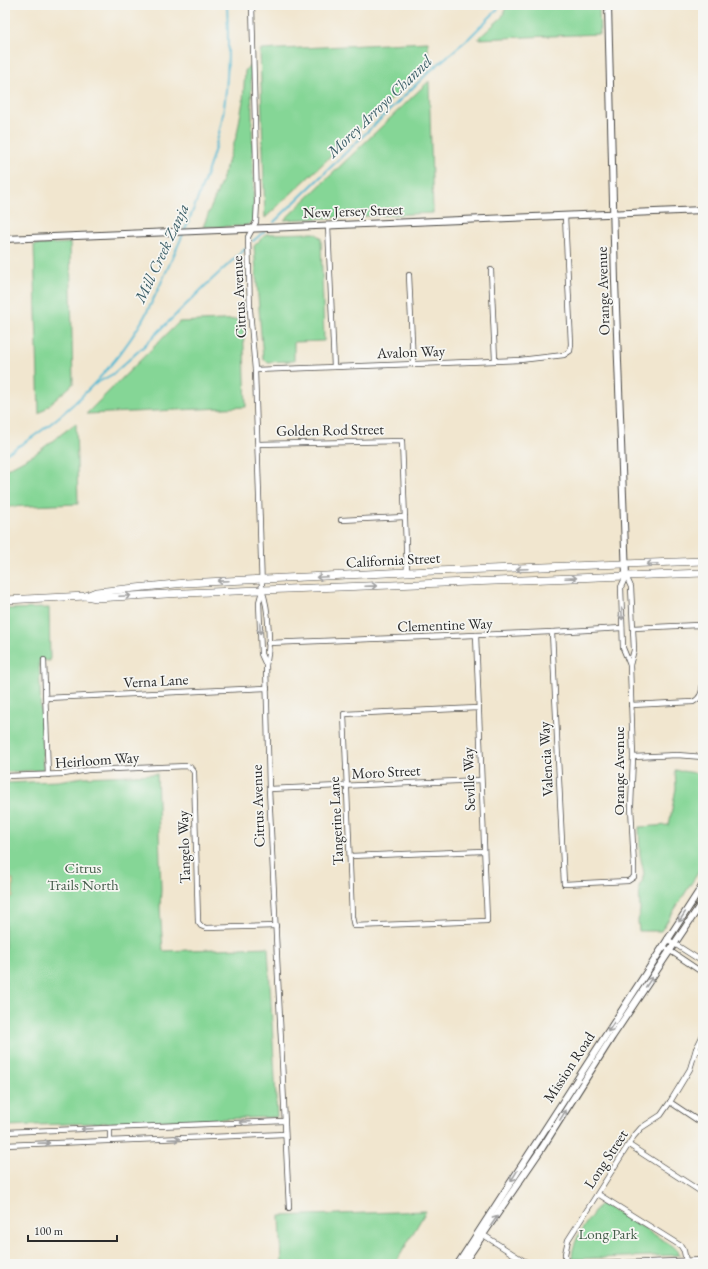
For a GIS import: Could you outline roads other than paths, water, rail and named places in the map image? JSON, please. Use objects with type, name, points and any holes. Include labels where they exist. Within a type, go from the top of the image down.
[{"type":"main road","name":"California Street","points":[[86,596],[96,592],[177,584],[406,572],[703,561]]},
{"type":"main road","name":"California Street","points":[[5,600],[86,596],[96,598],[703,573]]},
{"type":"street","name":"Citrus Avenue","points":[[252,5],[257,202],[256,222],[248,237],[250,310],[255,370],[258,444],[262,580],[262,590],[259,602],[261,654],[266,665]]},
{"type":"street","name":"Orange Avenue","points":[[608,5],[626,576],[631,587],[634,650],[630,665],[633,757],[631,806],[634,877]]},
{"type":"street","name":"New Jersey Street","points":[[5,239],[703,210]]},
{"type":"street","name":"Avalon Way","points":[[255,370],[495,360],[559,356],[568,354],[571,344],[565,216]]},
{"type":"street","points":[[328,225],[334,367]]},
{"type":"street","points":[[491,270],[495,360]]},
{"type":"street","points":[[409,275],[413,364]]},
{"type":"street","name":"Golden Rod Street","points":[[258,444],[402,441],[404,517]]},
{"type":"street","points":[[341,520],[404,517],[406,572]]},
{"type":"street","name":"Orange Avenue","points":[[626,576],[621,587],[622,628],[623,648],[630,665]]},
{"type":"street","name":"Citrus Avenue","points":[[262,590],[266,601],[269,654],[266,665],[269,789],[289,1208]]},
{"type":"street","points":[[633,628],[703,626]]},
{"type":"street","name":"Clementine Way","points":[[268,643],[622,628]]},
{"type":"street","name":"Valencia Way","points":[[552,632],[564,884],[628,881],[634,877]]},
{"type":"street","name":"Seville Way","points":[[354,926],[487,921],[480,780],[476,635]]},
{"type":"street","points":[[44,660],[48,775]]},
{"type":"street","points":[[631,705],[689,703],[697,700],[702,692],[703,683]]},
{"type":"street","name":"Verna Lane","points":[[46,698],[267,688]]},
{"type":"street","name":"Tangerine Lane","points":[[354,926],[352,917],[344,714],[478,708]]},
{"type":"street","points":[[633,757],[677,755],[703,757]]},
{"type":"street","name":"Heirloom Way","points":[[5,776],[48,775],[88,770],[190,767]]},
{"type":"street","name":"Tangelo Way","points":[[190,767],[194,772],[198,922],[201,926],[206,928],[276,926]]},
{"type":"street","name":"Moro Street","points":[[269,789],[480,780]]},
{"type":"street","points":[[350,856],[484,851]]},
{"type":"street","name":"Mission Road","points":[[463,1264],[535,1143],[703,885]]},
{"type":"street","name":"Mission Road","points":[[458,1264],[542,1148],[612,1037],[703,901]]},
{"type":"street","points":[[667,939],[703,962]]},
{"type":"street","points":[[663,946],[703,972]]},
{"type":"street","name":"Long Street","points":[[566,1264],[565,1254],[568,1240],[629,1144],[641,1128],[661,1115],[670,1102],[690,1070],[696,1049],[703,1035]]},
{"type":"street","points":[[696,1049],[703,1053]]},
{"type":"street","points":[[670,1102],[703,1124]]},
{"type":"street","points":[[5,1132],[284,1121]]},
{"type":"street","points":[[110,1128],[110,1141]]},
{"type":"street","points":[[5,1145],[285,1134]]},
{"type":"street","points":[[629,1144],[703,1193]]},
{"type":"street","points":[[598,1194],[681,1246],[686,1262]]},
{"type":"street","points":[[481,1234],[524,1260],[534,1264]]},
{"type":"street","points":[[597,1264],[686,1262],[703,1260]]},
{"type":"waterway","name":"Mill Creek Zanja","points":[[5,454],[44,429],[82,396],[130,340],[151,304],[196,204],[217,141],[226,95],[228,50],[227,5]]},
{"type":"waterway","name":"Morey Arroyo Channel","points":[[274,222],[430,71],[469,38],[497,10],[499,5]]},
{"type":"waterway","name":"Morey Arroyo Channel","points":[[253,241],[264,232]]},
{"type":"waterway","name":"Morey Arroyo Channel","points":[[95,384],[113,374],[245,249]]},
{"type":"park label","name":"Citrus Trails North","points":[[83,876]]},
{"type":"park label","name":"Long Park","points":[[608,1234]]}]
